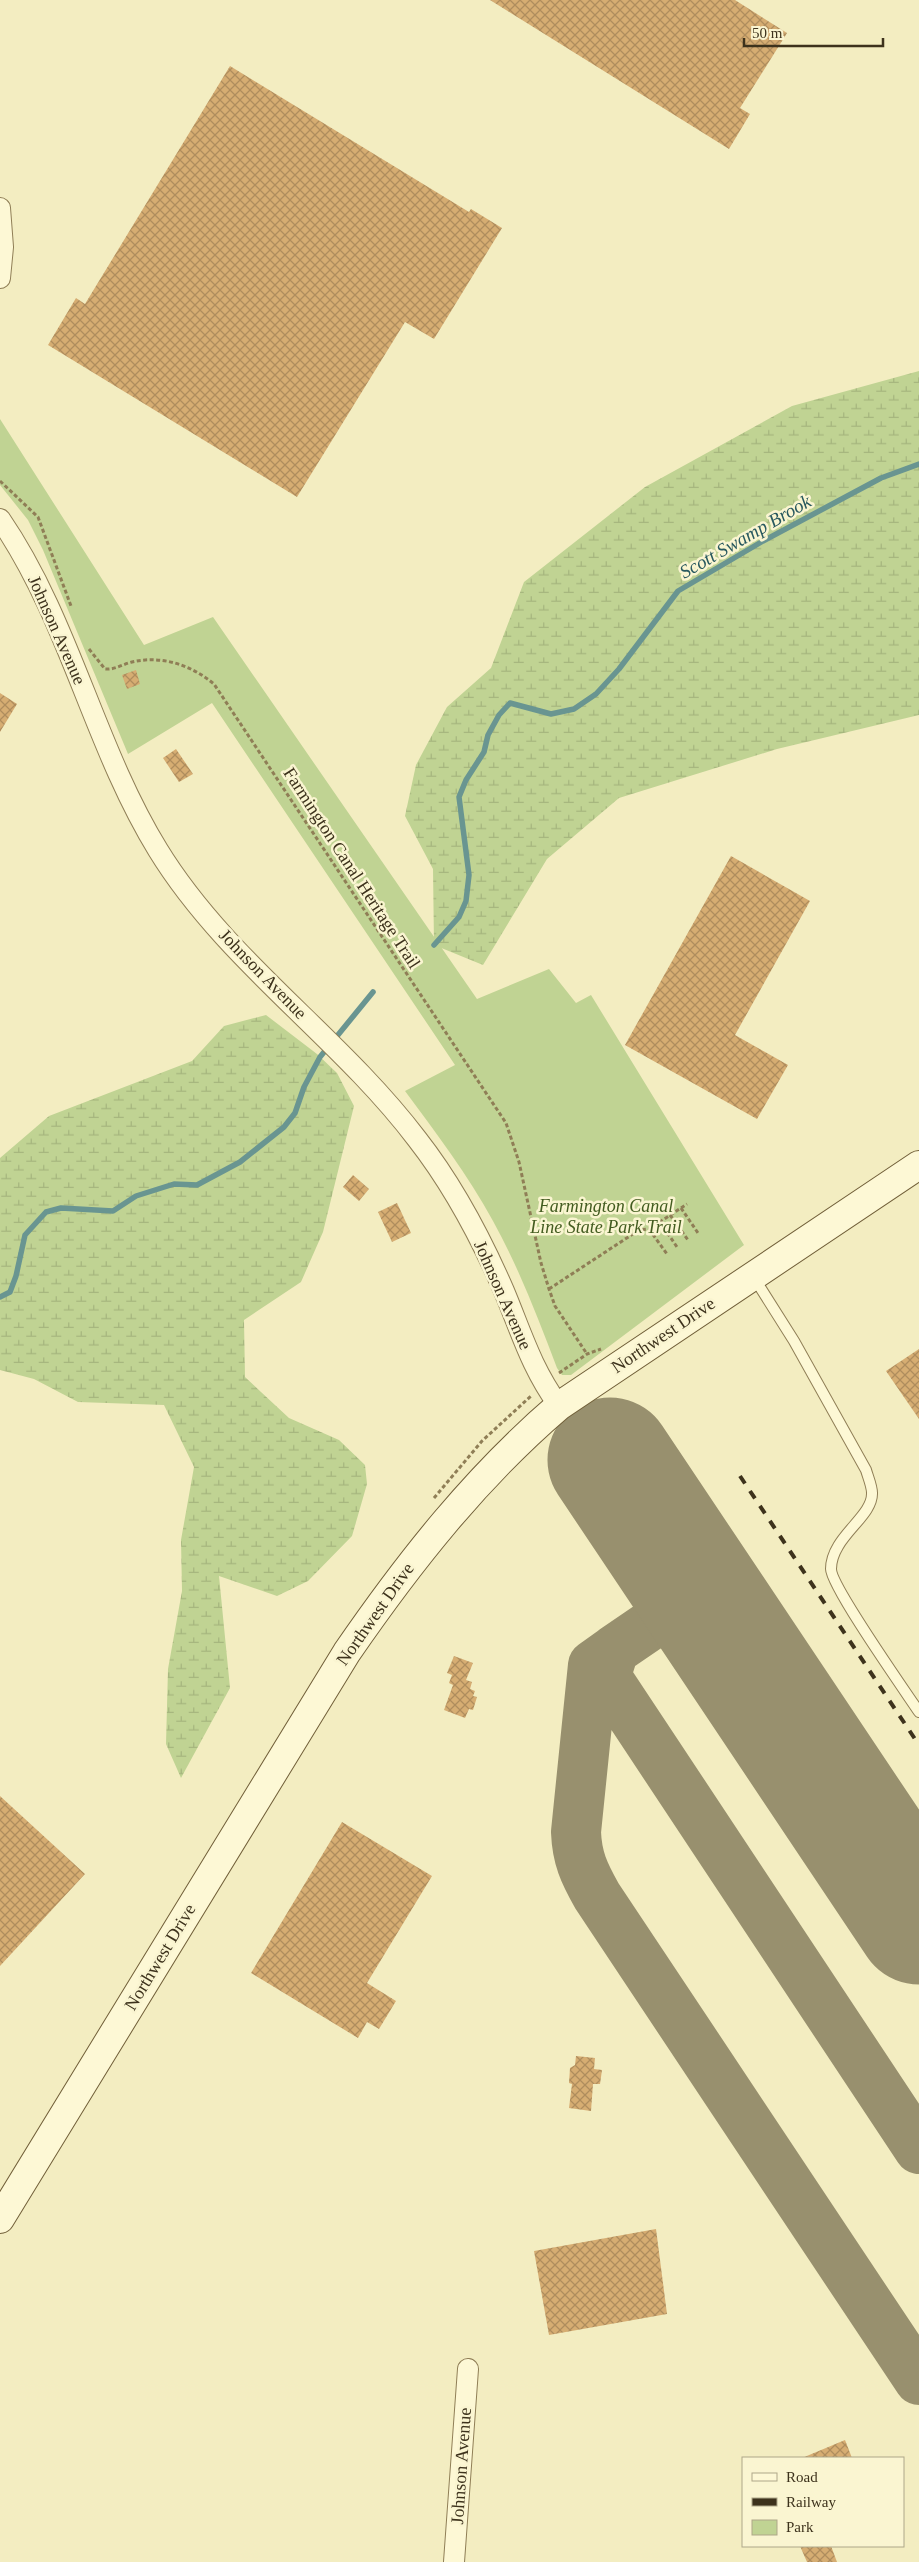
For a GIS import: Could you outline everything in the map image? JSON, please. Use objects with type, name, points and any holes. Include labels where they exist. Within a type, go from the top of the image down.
[{"type":"main road","name":"Northwest Drive","points":[[0,2219],[352,1644],[392,1586],[433,1534],[507,1454],[559,1406],[919,1165]]},
{"type":"street","points":[[0,208],[3,247],[0,278]]},
{"type":"street","name":"Johnson Avenue","points":[[0,519],[17,544],[40,588],[126,787],[159,852],[206,915],[396,1112],[442,1174],[486,1253],[537,1373],[559,1406]]},
{"type":"street","name":"Johnson Avenue","points":[[454,2562],[468,2369]]},
{"type":"lane","points":[[753,1275],[794,1341],[866,1470],[872,1493],[869,1504],[841,1539],[833,1555],[831,1570],[846,1600],[919,1712]]},
{"type":"path","points":[[0,481],[38,517],[74,614]]},
{"type":"path","name":"Farmington Canal Heritage Trail","points":[[84,641],[106,669],[133,662],[164,661],[198,670],[214,684],[506,1123],[519,1162],[541,1264],[549,1289],[555,1306],[587,1354],[569,1364]]},
{"type":"path","points":[[549,1289],[639,1230],[649,1229],[687,1204]]},
{"type":"path","points":[[681,1208],[698,1233]]},
{"type":"path","points":[[670,1215],[688,1240]]},
{"type":"path","points":[[660,1222],[677,1247]]},
{"type":"path","points":[[649,1229],[667,1254]]},
{"type":"green space","points":[[919,371],[919,715],[777,749],[619,798],[547,859],[483,965],[434,945],[433,869],[405,816],[416,765],[447,707],[491,668],[524,582],[645,487],[792,406]]},
{"type":"green space","name":"Farmington Canal Line State Park Trail","points":[[0,419],[144,645],[213,617],[477,999],[549,969],[576,1003],[591,995],[744,1245],[571,1375],[562,1375],[557,1368],[520,1275],[483,1204],[451,1154],[405,1091],[455,1065],[212,703],[128,754],[43,550],[28,520],[0,485]]},
{"type":"green space","points":[[266,1015],[317,1054],[337,1073],[354,1106],[323,1232],[301,1282],[244,1320],[245,1377],[289,1418],[339,1440],[365,1465],[367,1484],[352,1536],[308,1581],[277,1596],[219,1576],[230,1688],[181,1778],[166,1744],[168,1669],[182,1591],[181,1540],[194,1467],[164,1405],[78,1402],[34,1379],[0,1370],[0,1158],[49,1116],[192,1061],[224,1026]]},
{"type":"building","points":[[490,0],[735,0],[787,33],[740,108],[750,114],[729,149]]},
{"type":"building","points":[[230,66],[469,212],[471,209],[502,228],[434,339],[405,322],[297,497],[48,345],[76,298],[85,304]]},
{"type":"building","points":[[136,670],[140,684],[127,689],[122,675]]},
{"type":"building","points":[[0,693],[17,704],[0,732]]},
{"type":"building","points":[[176,749],[193,774],[179,782],[163,758]]},
{"type":"building","points":[[731,856],[810,901],[735,1035],[788,1065],[757,1119],[625,1045]]},
{"type":"building","points":[[353,1175],[369,1189],[359,1201],[343,1187]]},
{"type":"building","points":[[397,1203],[411,1233],[392,1242],[378,1212]]},
{"type":"building","points":[[919,1349],[919,1419],[886,1371]]},
{"type":"building","points":[[454,1656],[473,1663],[466,1680],[472,1682],[470,1689],[475,1691],[473,1696],[477,1697],[473,1710],[469,1709],[465,1718],[444,1710],[453,1685],[449,1683],[452,1675],[447,1673]]},
{"type":"building","points":[[0,1796],[85,1874],[0,1966]]},
{"type":"building","points":[[342,1822],[432,1876],[367,1983],[396,2001],[379,2029],[367,2022],[358,2038],[251,1973]]},
{"type":"building","points":[[576,2056],[595,2058],[594,2069],[602,2070],[600,2084],[593,2084],[591,2111],[569,2108],[572,2084],[569,2083],[570,2068],[575,2065]]},
{"type":"building","points":[[656,2229],[667,2314],[549,2335],[534,2251]]},
{"type":"building","points":[[845,2440],[852,2457],[804,2457]]},
{"type":"building","points":[[800,2547],[831,2547],[837,2562],[807,2562]]},
{"type":"waterway","name":"Scott Swamp Brook","points":[[434,945],[459,917],[466,901],[469,875],[459,797],[466,780],[484,752],[488,735],[499,715],[510,703],[551,714],[574,709],[596,694],[619,669],[678,591],[763,541],[881,478],[919,464]]},
{"type":"waterway","name":"Scott Swamp Brook","points":[[0,1297],[10,1292],[16,1276],[25,1235],[46,1212],[61,1208],[113,1211],[136,1196],[174,1184],[197,1185],[240,1162],[284,1127],[295,1113],[304,1087],[320,1057],[373,992]]},
{"type":"taxiway","points":[[699,1592],[614,1650],[607,1672],[609,1681],[919,2149]]},
{"type":"taxiway","points":[[614,1650],[593,1665],[576,1832],[578,1850],[585,1872],[597,1896],[919,2380]]},
{"type":"runway","points":[[610,1460],[919,1922]]},
{"type":"railway","points":[[740,1476],[919,1745]]}]
